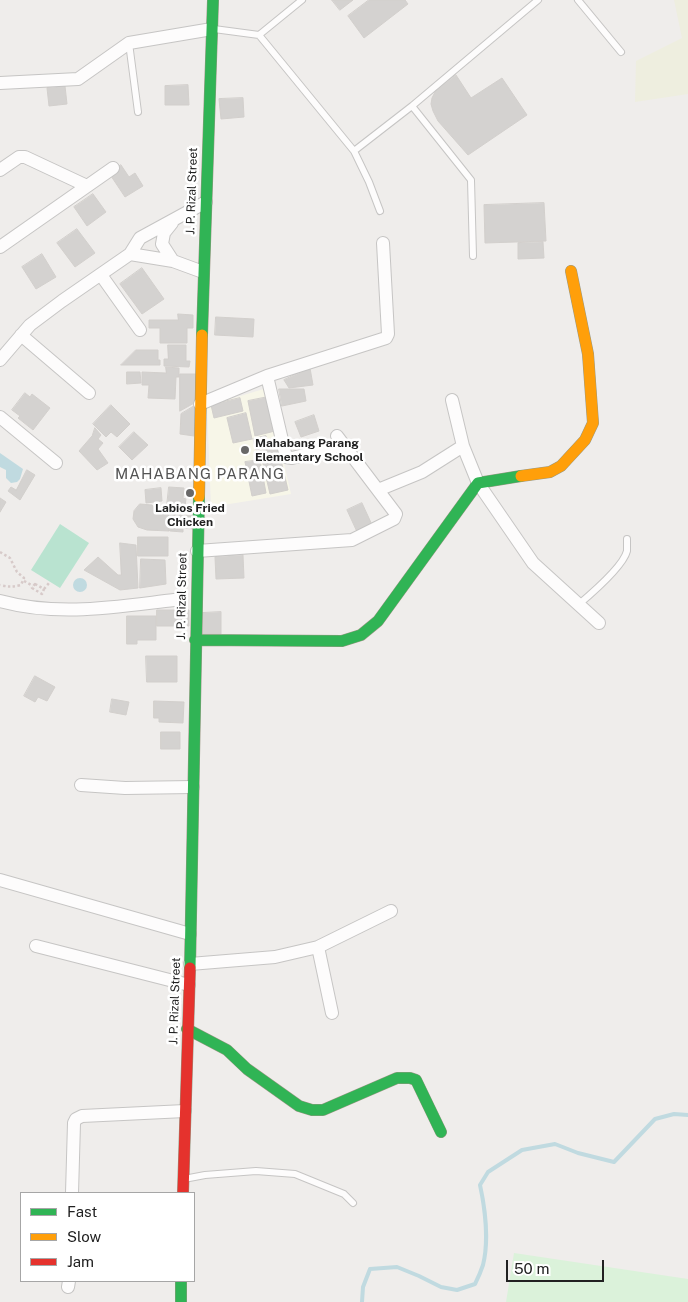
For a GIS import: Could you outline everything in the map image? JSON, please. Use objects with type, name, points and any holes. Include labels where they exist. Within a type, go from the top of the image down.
[{"type":"main road","name":"J. P. Rizal Street","points":[[183,1192],[190,964],[203,272],[213,0]]},
{"type":"main road","points":[[195,640],[342,641],[361,635],[378,620],[478,483],[550,472],[561,466],[585,440],[593,423],[588,354],[572,271]]},
{"type":"main road","points":[[187,1029],[227,1050],[247,1069],[299,1106],[312,1110],[323,1110],[397,1078],[416,1080],[442,1132]]},
{"type":"main road","points":[[180,1302],[181,1282]]},
{"type":"street","points":[[0,83],[78,79],[129,43],[212,29]]},
{"type":"street","points":[[0,170],[19,157],[25,157],[88,186]]},
{"type":"street","points":[[0,247],[113,168]]},
{"type":"street","points":[[0,360],[30,325],[130,254],[140,238],[206,202]]},
{"type":"street","points":[[173,261],[162,244],[164,234],[174,221]]},
{"type":"street","points":[[200,404],[267,376],[386,338],[388,334],[383,243]]},
{"type":"street","points":[[130,254],[173,261],[203,272]]},
{"type":"street","points":[[101,275],[140,330]]},
{"type":"street","points":[[21,335],[88,393]]},
{"type":"street","points":[[197,551],[352,540],[395,517],[396,514],[340,441],[292,458],[286,457],[267,376]]},
{"type":"street","points":[[452,400],[463,446],[478,483],[533,563],[599,623]]},
{"type":"street","points":[[0,417],[56,463]]},
{"type":"street","points":[[378,490],[422,472],[463,446]]},
{"type":"street","points":[[0,601],[24,608],[86,610],[174,600]]},
{"type":"street","points":[[81,786],[125,788],[193,787]]},
{"type":"street","points":[[0,880],[190,934]]},
{"type":"street","points":[[190,964],[275,956],[318,947],[391,912]]},
{"type":"street","points":[[36,946],[189,985]]},
{"type":"street","points":[[318,947],[332,1013]]},
{"type":"street","points":[[72,1192],[74,1123],[76,1118],[82,1116],[185,1111]]},
{"type":"lane","points":[[259,35],[302,0]]},
{"type":"lane","points":[[354,151],[412,106],[538,0]]},
{"type":"lane","points":[[578,0],[621,52]]},
{"type":"lane","points":[[212,29],[259,35],[354,151],[380,211]]},
{"type":"lane","points":[[129,43],[138,112]]},
{"type":"lane","points":[[412,106],[471,180],[473,256]]},
{"type":"lane","points":[[578,605],[600,586],[622,562],[627,552],[627,539]]},
{"type":"lane","points":[[183,1180],[205,1175],[256,1171],[295,1174],[344,1194],[353,1203]]},
{"type":"path","points":[[0,552],[10,558],[17,572],[24,578],[24,581],[33,586],[32,588],[42,594],[49,584]]},
{"type":"path","points":[[0,585],[18,586],[24,581]]},
{"type":"shaded area","points":[[674,0],[688,0],[688,94],[635,102],[636,61],[682,38]]},
{"type":"shaded area","name":"Mahabang Parang Elementary School","points":[[267,388],[291,494],[211,507],[207,406]]},
{"type":"green space","points":[[60,524],[89,543],[60,588],[31,570]]},
{"type":"green space","points":[[514,1253],[688,1279],[688,1302],[506,1302]]},
{"type":"water","points":[[0,453],[23,469],[17,482],[11,483],[6,478],[6,470],[0,467]]},
{"type":"water","points":[[80,578],[85,580],[87,585],[85,590],[80,592],[75,590],[73,585],[75,580]]},
{"type":"building","points":[[332,0],[353,0],[340,10]]},
{"type":"building","points":[[369,0],[405,0],[408,4],[364,38],[348,16]]},
{"type":"building","points":[[456,75],[471,98],[502,78],[527,115],[468,155],[438,121],[431,104],[436,90]]},
{"type":"building","points":[[188,85],[189,105],[165,105],[165,86]]},
{"type":"building","points":[[65,86],[67,104],[49,106],[47,88]]},
{"type":"building","points":[[243,98],[244,117],[221,119],[219,99]]},
{"type":"building","points":[[121,165],[129,177],[135,173],[143,186],[125,197],[109,173]]},
{"type":"building","points":[[93,194],[106,212],[87,226],[74,207]]},
{"type":"building","points":[[544,203],[546,241],[485,243],[484,205]]},
{"type":"building","points":[[77,229],[95,253],[75,267],[57,243]]},
{"type":"building","points":[[543,242],[544,258],[518,259],[518,243]]},
{"type":"building","points":[[42,254],[56,277],[36,289],[22,267]]},
{"type":"building","points":[[142,268],[164,299],[142,314],[120,284]]},
{"type":"building","points":[[178,314],[193,315],[193,328],[187,328],[187,343],[160,343],[160,328],[149,328],[149,320],[178,320]]},
{"type":"building","points":[[216,317],[254,319],[253,337],[215,335]]},
{"type":"building","points":[[168,345],[186,345],[186,361],[190,361],[189,367],[164,366],[164,359],[168,359]]},
{"type":"building","points":[[136,350],[158,350],[160,365],[121,365]]},
{"type":"building","points":[[166,367],[179,368],[179,377],[176,377],[175,399],[148,398],[149,385],[142,385],[142,372],[166,373]]},
{"type":"building","points":[[310,368],[313,385],[289,388],[284,380]]},
{"type":"building","points":[[127,372],[140,372],[141,383],[127,384]]},
{"type":"building","points":[[180,374],[196,374],[196,402],[180,411]]},
{"type":"building","points":[[279,389],[304,389],[306,401],[282,406]]},
{"type":"building","points":[[25,393],[30,397],[32,394],[50,408],[33,430],[18,418],[20,416],[12,410]]},
{"type":"building","points":[[268,397],[275,431],[255,436],[248,401]]},
{"type":"building","points":[[240,398],[243,411],[214,418],[211,405]]},
{"type":"building","points":[[111,405],[130,424],[117,437],[111,432],[106,437],[93,424]]},
{"type":"building","points":[[196,405],[194,436],[180,434],[181,414]]},
{"type":"building","points":[[246,413],[252,439],[233,443],[227,418]]},
{"type":"building","points":[[314,415],[319,431],[301,437],[295,422]]},
{"type":"building","points":[[95,428],[101,435],[98,439],[103,443],[98,449],[108,463],[97,470],[79,451],[92,436]]},
{"type":"building","points":[[134,432],[148,445],[132,460],[119,447]]},
{"type":"building","points":[[266,436],[269,446],[256,450],[253,439]]},
{"type":"building","points":[[278,447],[288,490],[270,494],[260,451]]},
{"type":"building","points":[[260,460],[266,493],[252,496],[245,462]]},
{"type":"building","points":[[27,470],[35,475],[20,500],[8,491],[11,487],[16,490]]},
{"type":"building","points":[[169,487],[184,488],[183,498],[186,499],[184,513],[170,511],[170,506],[167,506]]},
{"type":"building","points":[[161,488],[162,501],[146,503],[145,490]]},
{"type":"building","points":[[0,498],[6,502],[0,512]]},
{"type":"building","points":[[362,503],[373,527],[358,534],[347,510]]},
{"type":"building","points":[[140,504],[152,505],[158,513],[169,513],[169,531],[147,530],[138,527],[133,519],[134,511]]},
{"type":"building","points":[[171,515],[194,516],[193,529],[183,528],[183,532],[170,531]]},
{"type":"building","points":[[138,537],[168,537],[168,556],[138,556]]},
{"type":"building","points":[[120,543],[136,545],[138,588],[120,590],[84,570],[98,557],[118,575],[121,575]]},
{"type":"building","points":[[243,555],[244,578],[216,579],[215,557]]},
{"type":"building","points":[[141,559],[165,560],[166,584],[140,588]]},
{"type":"building","points":[[157,610],[189,610],[189,626],[157,626]]},
{"type":"building","points":[[221,612],[221,634],[202,634],[202,613]]},
{"type":"building","points":[[127,616],[156,616],[156,640],[137,640],[137,644],[127,644]]},
{"type":"building","points":[[146,656],[177,656],[177,682],[147,682]]},
{"type":"building","points":[[35,676],[55,687],[47,701],[38,697],[35,702],[24,696]]},
{"type":"building","points":[[112,699],[129,702],[126,715],[110,712]]},
{"type":"building","points":[[154,701],[184,702],[183,723],[159,722],[159,718],[154,718]]},
{"type":"building","points":[[161,732],[180,732],[180,749],[161,749]]},
{"type":"waterway","points":[[362,1302],[363,1287],[370,1269],[397,1267],[441,1287],[457,1290],[475,1284],[483,1265],[486,1246],[485,1214],[480,1185],[488,1172],[522,1150],[555,1144],[578,1153],[614,1162],[655,1119],[674,1114],[688,1115]]},
{"type":"traffic: fast","points":[[202,335],[213,0]]},
{"type":"traffic: fast","points":[[195,640],[342,641],[361,635],[378,621],[478,483],[521,476]]},
{"type":"traffic: fast","points":[[190,968],[199,497]]},
{"type":"traffic: fast","points":[[187,1029],[227,1050],[247,1069],[299,1106],[312,1110],[323,1110],[397,1078],[416,1080],[441,1132]]},
{"type":"traffic: fast","points":[[181,1282],[181,1302]]},
{"type":"traffic: slow","points":[[521,476],[550,472],[561,466],[585,440],[593,423],[588,354],[571,271]]},
{"type":"traffic: slow","points":[[199,497],[202,335]]},
{"type":"traffic: jam","points":[[183,1192],[190,968]]},
{"type":"place","name":"Mahabang Parang Elementary School","points":[[245,450]]},
{"type":"place","name":"Labios Fried Chicken","points":[[190,493]]},
{"type":"district","name":"MAHABANG PARANG","points":[[200,474]]}]
